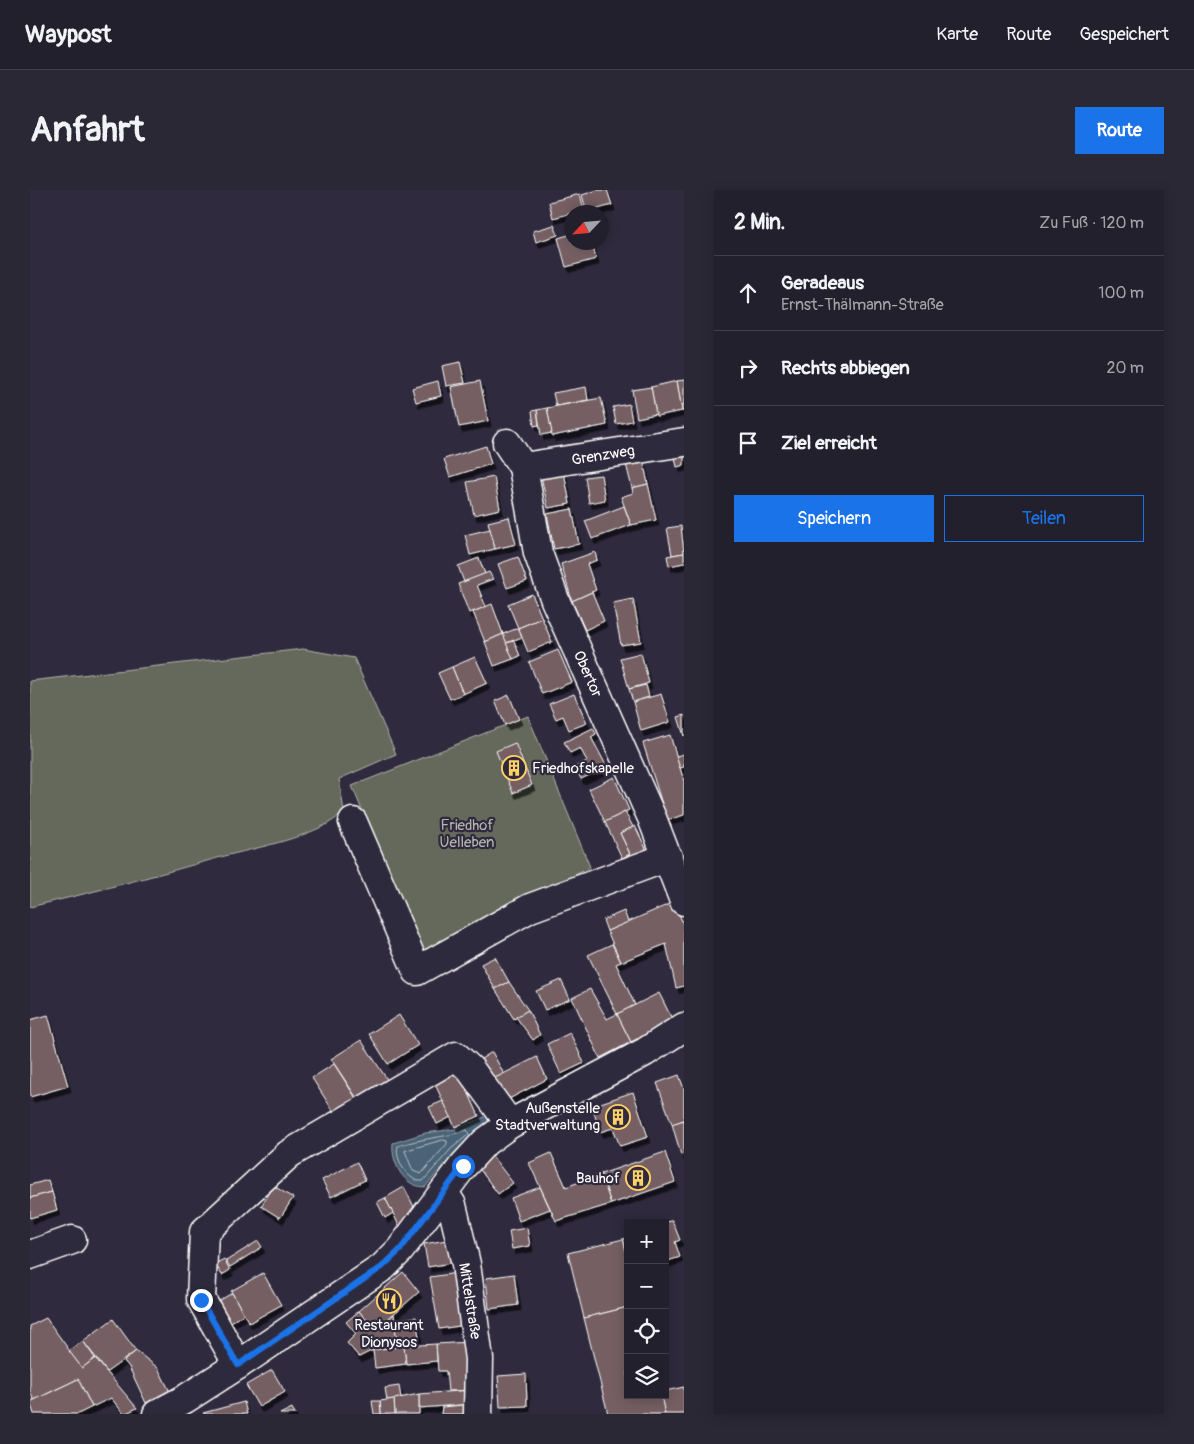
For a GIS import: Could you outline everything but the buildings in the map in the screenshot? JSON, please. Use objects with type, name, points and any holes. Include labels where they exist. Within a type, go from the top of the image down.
[{"type":"street","name":"Grenzweg","points":[[523,468],[684,442]]},
{"type":"street","name":"Obertor","points":[[507,443],[523,468],[538,554],[555,600],[668,857],[684,901]]},
{"type":"street","points":[[353,822],[416,970],[530,908],[668,857]]},
{"type":"street","points":[[157,1414],[188,1407],[238,1365],[304,1334],[400,1250],[463,1166],[485,1142],[510,1124],[645,1052],[684,1027]]},
{"type":"street","points":[[238,1365],[201,1300],[204,1232],[288,1154],[456,1056],[470,1069],[510,1124]]},
{"type":"street","name":"Mittelstraße","points":[[444,1192],[452,1205],[466,1264],[479,1359],[478,1414]]},
{"type":"street","points":[[30,1255],[72,1240]]},
{"type":"green space","points":[[303,649],[354,658],[396,754],[339,779],[344,811],[334,820],[321,827],[287,840],[30,907],[30,681]]},
{"type":"green space","name":"Friedhof Uelleben","points":[[528,716],[590,867],[511,909],[424,959],[352,786]]},
{"type":"water","points":[[487,1116],[488,1124],[455,1153],[425,1187],[410,1183],[400,1172],[394,1158],[393,1143],[425,1133],[456,1129]]},
{"type":"place","name":"Friedhofskapelle","points":[[514,768]]},
{"type":"place","name":"Außenstelle Stadtverwaltung","points":[[618,1117]]},
{"type":"place","name":"Bauhof","points":[[638,1178]]},
{"type":"place","name":"Restaurant Dionysos","points":[[389,1301]]},
{"type":"route","points":[[201,1300],[238,1365],[326,1307],[382,1267],[400,1250],[463,1166]]}]
